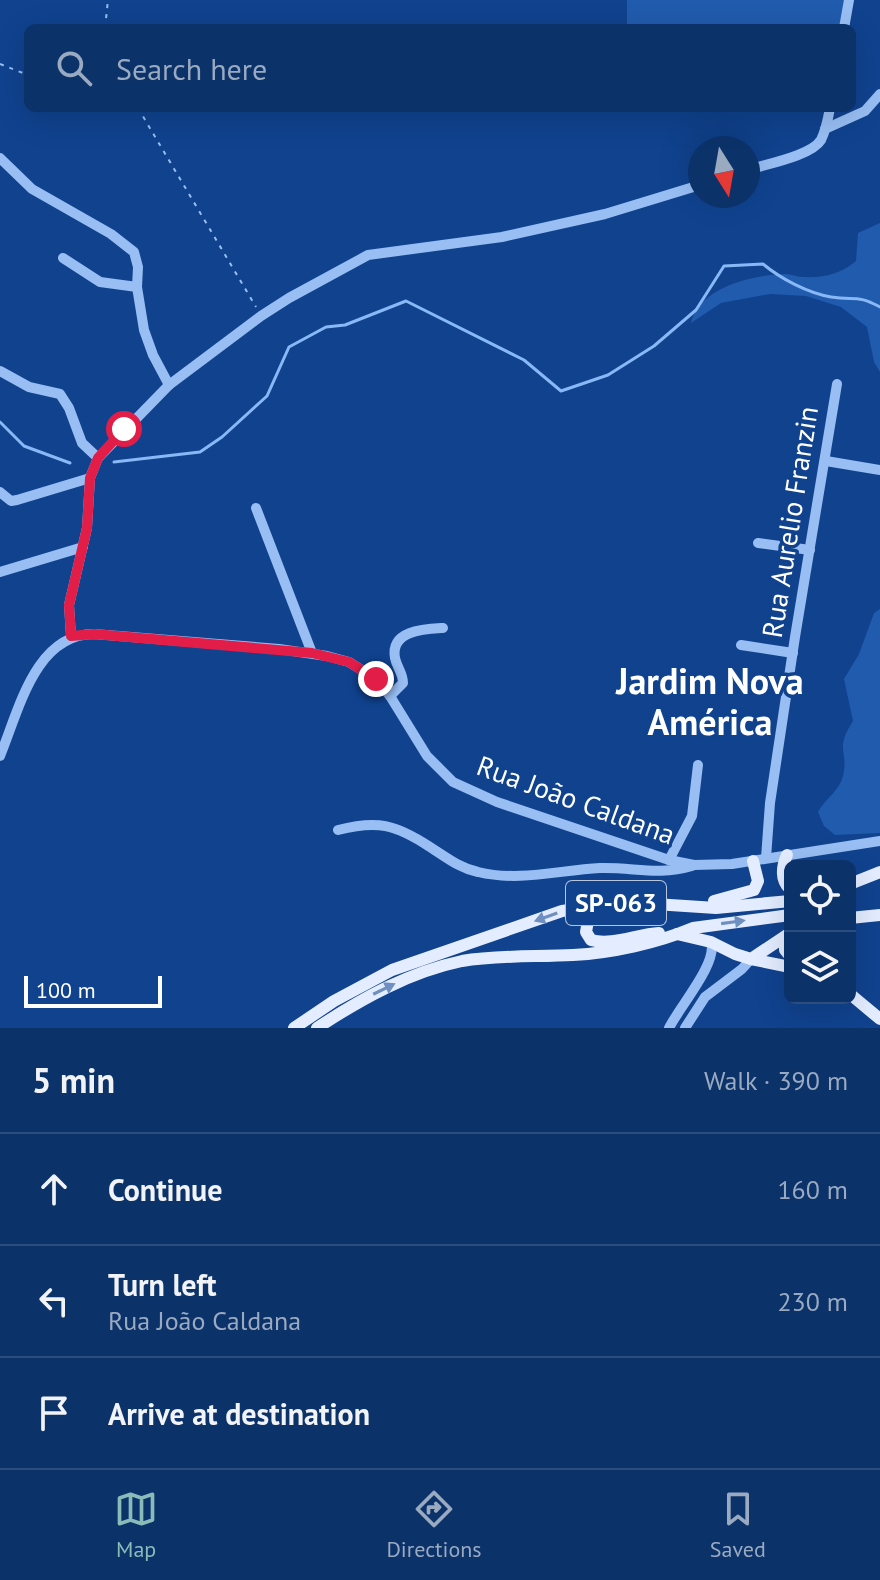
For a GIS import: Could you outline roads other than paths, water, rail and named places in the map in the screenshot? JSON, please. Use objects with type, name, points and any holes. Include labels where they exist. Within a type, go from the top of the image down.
[{"type":"main road","points":[[785,860],[787,855]]},
{"type":"main road","points":[[760,859],[758,881],[751,892],[711,901],[634,903],[600,908],[589,915],[586,932],[591,940],[602,943],[642,934],[679,934],[711,942],[751,959],[784,966]]},
{"type":"main road","points":[[856,883],[880,874]]},
{"type":"main road","name":"SP-063","points":[[294,1028],[360,986],[418,959],[562,911],[592,905],[634,903],[716,908],[784,902]]},
{"type":"main road","points":[[856,909],[877,911]]},
{"type":"main road","points":[[856,916],[877,911]]},
{"type":"main road","name":"SP-063","points":[[317,1028],[367,998],[439,967],[477,959],[599,952],[693,928],[784,916]]},
{"type":"main road","points":[[751,959],[784,937]]},
{"type":"main road","points":[[856,999],[880,1019]]},
{"type":"street","points":[[845,24],[849,0]]},
{"type":"street","points":[[825,129],[865,111],[880,94]]},
{"type":"street","points":[[760,166],[807,152],[816,146],[829,112]]},
{"type":"street","points":[[0,158],[32,189],[127,245],[137,260],[137,287],[144,330],[169,385]]},
{"type":"street","points":[[0,756],[37,667],[48,652],[71,636],[69,605],[87,528],[90,478],[98,458],[169,385],[261,316],[368,255],[502,237],[605,214],[688,189]]},
{"type":"street","points":[[63,258],[100,282],[137,287]]},
{"type":"street","points":[[0,371],[17,382],[60,394],[82,443],[98,458]]},
{"type":"street","name":"Rua Aurelio Franzin","points":[[760,859],[837,384]]},
{"type":"street","points":[[826,461],[880,470]]},
{"type":"street","points":[[0,507],[90,478]]},
{"type":"street","points":[[0,492],[11,501]]},
{"type":"street","points":[[256,508],[312,653]]},
{"type":"street","points":[[758,543],[810,550]]},
{"type":"street","points":[[0,572],[83,547]]},
{"type":"street","points":[[390,696],[403,683],[403,675],[394,657],[395,647],[401,639],[411,631],[443,628]]},
{"type":"street","name":"Rua João Caldana","points":[[71,636],[94,634],[312,653],[349,662],[376,679],[427,756],[453,782],[497,802],[669,860],[694,865],[760,859],[880,841]]},
{"type":"street","points":[[741,645],[793,653]]},
{"type":"street","points":[[669,860],[692,816],[698,765]]},
{"type":"street","points":[[338,830],[364,823],[399,830],[455,864],[501,877],[599,868],[669,872],[694,865]]},
{"type":"street","points":[[669,1028],[711,960],[711,942]]},
{"type":"street","points":[[685,1028],[705,997],[751,959]]},
{"type":"waterway","points":[[114,462],[200,452],[222,437],[267,396],[289,347],[326,327],[345,325],[406,301],[524,360],[561,391],[608,375],[654,346],[696,310],[724,266],[763,264],[786,280],[813,292],[860,299],[880,307]]},
{"type":"waterway","points":[[0,422],[24,446],[70,463]]},
{"type":"district","name":"Jardim Nova América","points":[[710,702]]}]
